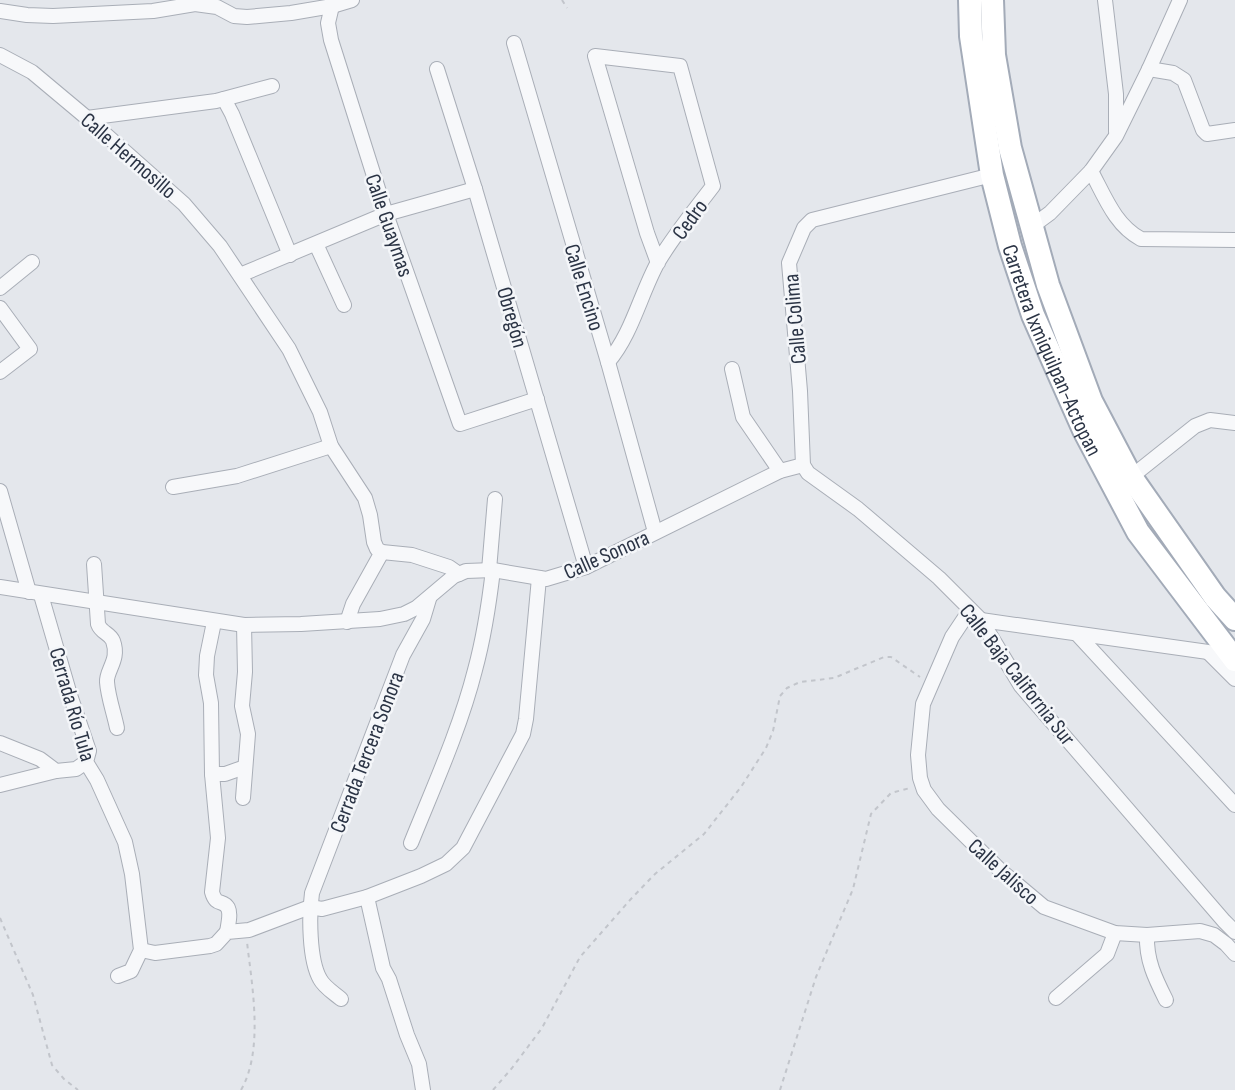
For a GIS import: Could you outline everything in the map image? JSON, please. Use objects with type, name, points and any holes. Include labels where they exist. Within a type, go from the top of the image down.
[{"type":"main road","name":"Carretera Ixmiquilpan-Actopan","points":[[970,0],[971,36],[992,175],[1010,246],[1033,315],[1084,430],[1138,532],[1235,660]]},
{"type":"main road","points":[[992,0],[994,55],[1010,148],[1047,285],[1091,400],[1131,477],[1215,597],[1235,619]]},
{"type":"street","points":[[0,11],[53,16],[153,5],[195,4],[217,7],[234,16],[247,16],[352,0]]},
{"type":"street","points":[[1105,0],[1116,94],[1116,136]]},
{"type":"street","points":[[1031,227],[1050,213],[1091,171],[1116,136],[1180,0]]},
{"type":"street","name":"Calle Guaymas","points":[[328,23],[332,3]]},
{"type":"street","name":"Calle Guaymas","points":[[316,4],[328,23],[334,51],[386,214],[460,424],[537,399]]},
{"type":"street","name":"Calle Encino","points":[[514,43],[656,532]]},
{"type":"street","name":"Calle Hermosillo","points":[[0,55],[32,72],[87,118],[184,204],[220,246],[289,349],[320,412],[331,446],[365,498],[374,542],[380,550]]},
{"type":"street","name":"Cedro","points":[[608,362],[619,349],[658,263],[713,186],[680,66],[596,56],[658,263]]},
{"type":"street","name":"Obregón","points":[[437,69],[475,189],[586,567]]},
{"type":"street","points":[[1149,69],[1173,73],[1184,80],[1203,130],[1207,134],[1235,130]]},
{"type":"street","points":[[87,118],[216,101],[272,86]]},
{"type":"street","points":[[224,99],[290,255]]},
{"type":"street","points":[[1091,171],[1120,224],[1141,239],[1235,240]]},
{"type":"street","name":"Calle Colima","points":[[803,465],[800,391],[789,263],[804,228],[812,220],[992,175]]},
{"type":"street","points":[[240,275],[386,214],[475,189]]},
{"type":"street","points":[[316,244],[344,305]]},
{"type":"street","points":[[0,288],[32,262]]},
{"type":"street","points":[[0,308],[30,349],[0,372]]},
{"type":"street","points":[[732,369],[743,417],[780,471]]},
{"type":"street","points":[[1131,477],[1195,426],[1210,420],[1235,423]]},
{"type":"street","points":[[173,487],[237,476],[331,446]]},
{"type":"street","name":"Calle Sonora","points":[[459,574],[466,571],[491,570],[538,578],[559,576],[586,567],[780,471],[803,465]]},
{"type":"street","name":"Calle Baja California Sur","points":[[803,465],[808,473],[858,509],[930,570],[981,620],[1021,686],[1235,932]]},
{"type":"street","name":"Cerrada Río Tula","points":[[0,491],[89,752],[87,762],[125,842],[132,874],[141,950]]},
{"type":"street","points":[[411,843],[460,719],[476,670],[486,622],[495,499]]},
{"type":"street","points":[[347,622],[352,604],[380,550],[412,555],[449,567],[459,574]]},
{"type":"street","points":[[94,564],[100,629],[110,636],[114,643],[114,663],[106,680],[117,728]]},
{"type":"street","points":[[0,587],[214,622],[244,625],[301,624],[380,619],[404,614],[429,599],[459,574]]},
{"type":"street","points":[[227,932],[249,930],[310,908],[322,909],[367,897],[446,864],[463,848],[523,734],[538,578]]},
{"type":"street","name":"Cerrada Tercera Sonora","points":[[341,999],[321,982],[315,967],[310,908],[312,893],[403,655],[423,619],[429,599]]},
{"type":"street","points":[[924,790],[920,778],[918,755],[923,704],[952,637],[970,609]]},
{"type":"street","points":[[981,620],[1208,652],[1235,660]]},
{"type":"street","points":[[118,976],[130,970],[141,950],[155,953],[210,946],[216,944],[227,932],[228,907],[217,903],[212,892],[218,838],[212,774],[211,704],[206,675],[207,656],[214,622]]},
{"type":"street","points":[[243,798],[248,734],[242,706],[245,672],[244,625]]},
{"type":"street","points":[[1078,635],[1235,805]]},
{"type":"street","points":[[1208,652],[1235,680]]},
{"type":"street","points":[[0,743],[40,759],[56,771]]},
{"type":"street","points":[[0,785],[56,771],[76,769],[87,762]]},
{"type":"street","points":[[212,774],[225,774],[245,767]]},
{"type":"street","name":"Calle Jalisco","points":[[924,790],[938,809],[1001,871],[1044,907],[1115,933],[1147,935],[1200,931],[1215,935],[1235,954]]},
{"type":"street","points":[[367,897],[383,968],[419,1064],[423,1090]]},
{"type":"street","points":[[1056,998],[1107,954],[1115,933]]},
{"type":"street","points":[[1147,935],[1146,949],[1150,969],[1166,1000]]},
{"type":"path","points":[[561,0],[567,8]]},
{"type":"path","points":[[493,1090],[542,1028],[580,957],[655,874],[704,834],[741,787],[766,748],[773,731],[780,696],[787,688],[800,682],[834,678],[884,657],[891,657],[932,687]]},
{"type":"path","points":[[780,1090],[816,977],[853,889],[871,814],[891,793],[909,788],[924,790]]},
{"type":"path","points":[[0,918],[33,995],[52,1065],[78,1090]]},
{"type":"path","points":[[241,1090],[249,1077],[254,1044],[247,940],[249,930]]}]
